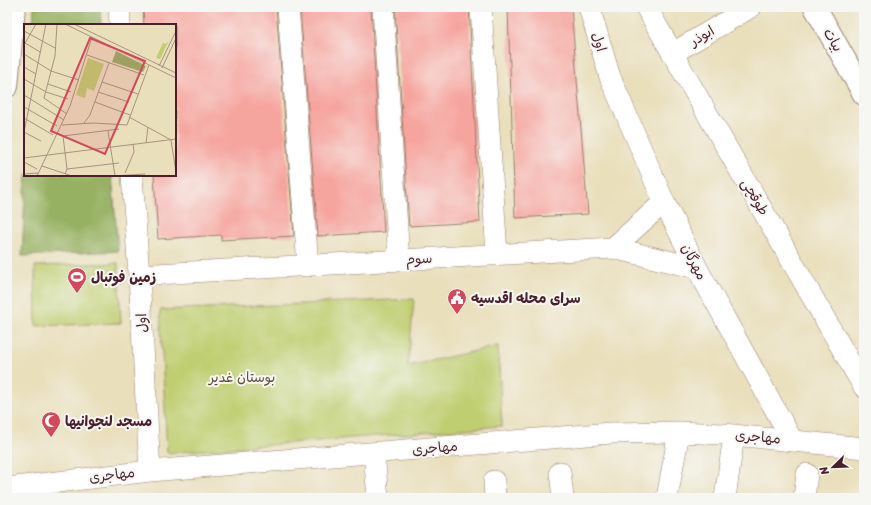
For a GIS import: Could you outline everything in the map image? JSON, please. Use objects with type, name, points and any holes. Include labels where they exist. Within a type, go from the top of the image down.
[{"type":"main road","points":[[7,86],[14,7]]},
{"type":"main road","name":"بیات","points":[[814,7],[864,94]]},
{"type":"street","points":[[119,7],[120,24]]},
{"type":"street","points":[[288,7],[308,266]]},
{"type":"street","points":[[383,7],[399,261]]},
{"type":"street","points":[[480,7],[497,255]]},
{"type":"street","name":"اول","points":[[589,7],[610,77]]},
{"type":"street","name":"طوقچی","points":[[646,7],[864,387]]},
{"type":"street","name":"ابوذر","points":[[674,54],[751,7]]},
{"type":"street","name":"مهرگان","points":[[610,77],[664,202],[697,268],[792,440]]},
{"type":"street","name":"اول","points":[[132,176],[150,471]]},
{"type":"street","points":[[613,248],[664,202]]},
{"type":"street","name":"سوم","points":[[139,276],[613,248],[697,268]]},
{"type":"street","points":[[667,498],[680,432]]},
{"type":"street","name":"مهاجری","points":[[7,488],[150,471],[611,433],[680,432],[734,435],[792,440],[810,444],[864,448]]},
{"type":"street","points":[[725,498],[734,435]]},
{"type":"street","points":[[374,452],[378,498]]},
{"type":"street","points":[[560,472],[562,498]]},
{"type":"street","points":[[804,498],[807,474]]},
{"type":"green space","points":[[34,7],[100,7],[101,24],[33,24]]},
{"type":"green space","points":[[26,176],[112,176],[118,251],[22,256]]},
{"type":"green space","name":"زمین فوتبال","points":[[118,263],[121,323],[36,326],[35,266]]},
{"type":"green space","name":"بوستان غدیر","points":[[414,299],[408,366],[498,346],[502,426],[167,453],[160,310]]},
{"type":"building","points":[[143,7],[276,7],[294,236],[221,240],[221,235],[158,239],[154,176],[176,176],[176,24],[144,24]]},
{"type":"building","points":[[300,7],[371,7],[384,232],[318,236]]},
{"type":"building","points":[[395,7],[469,7],[480,222],[409,226]]},
{"type":"building","points":[[508,7],[571,7],[588,214],[515,218]]},
{"type":"place","name":"زمین فوتبال","points":[[77,294]]},
{"type":"place","name":"سرای محله اقدسیه","points":[[457,315]]},
{"type":"place","name":"مسجد لنجوانیها","points":[[51,438]]}]
